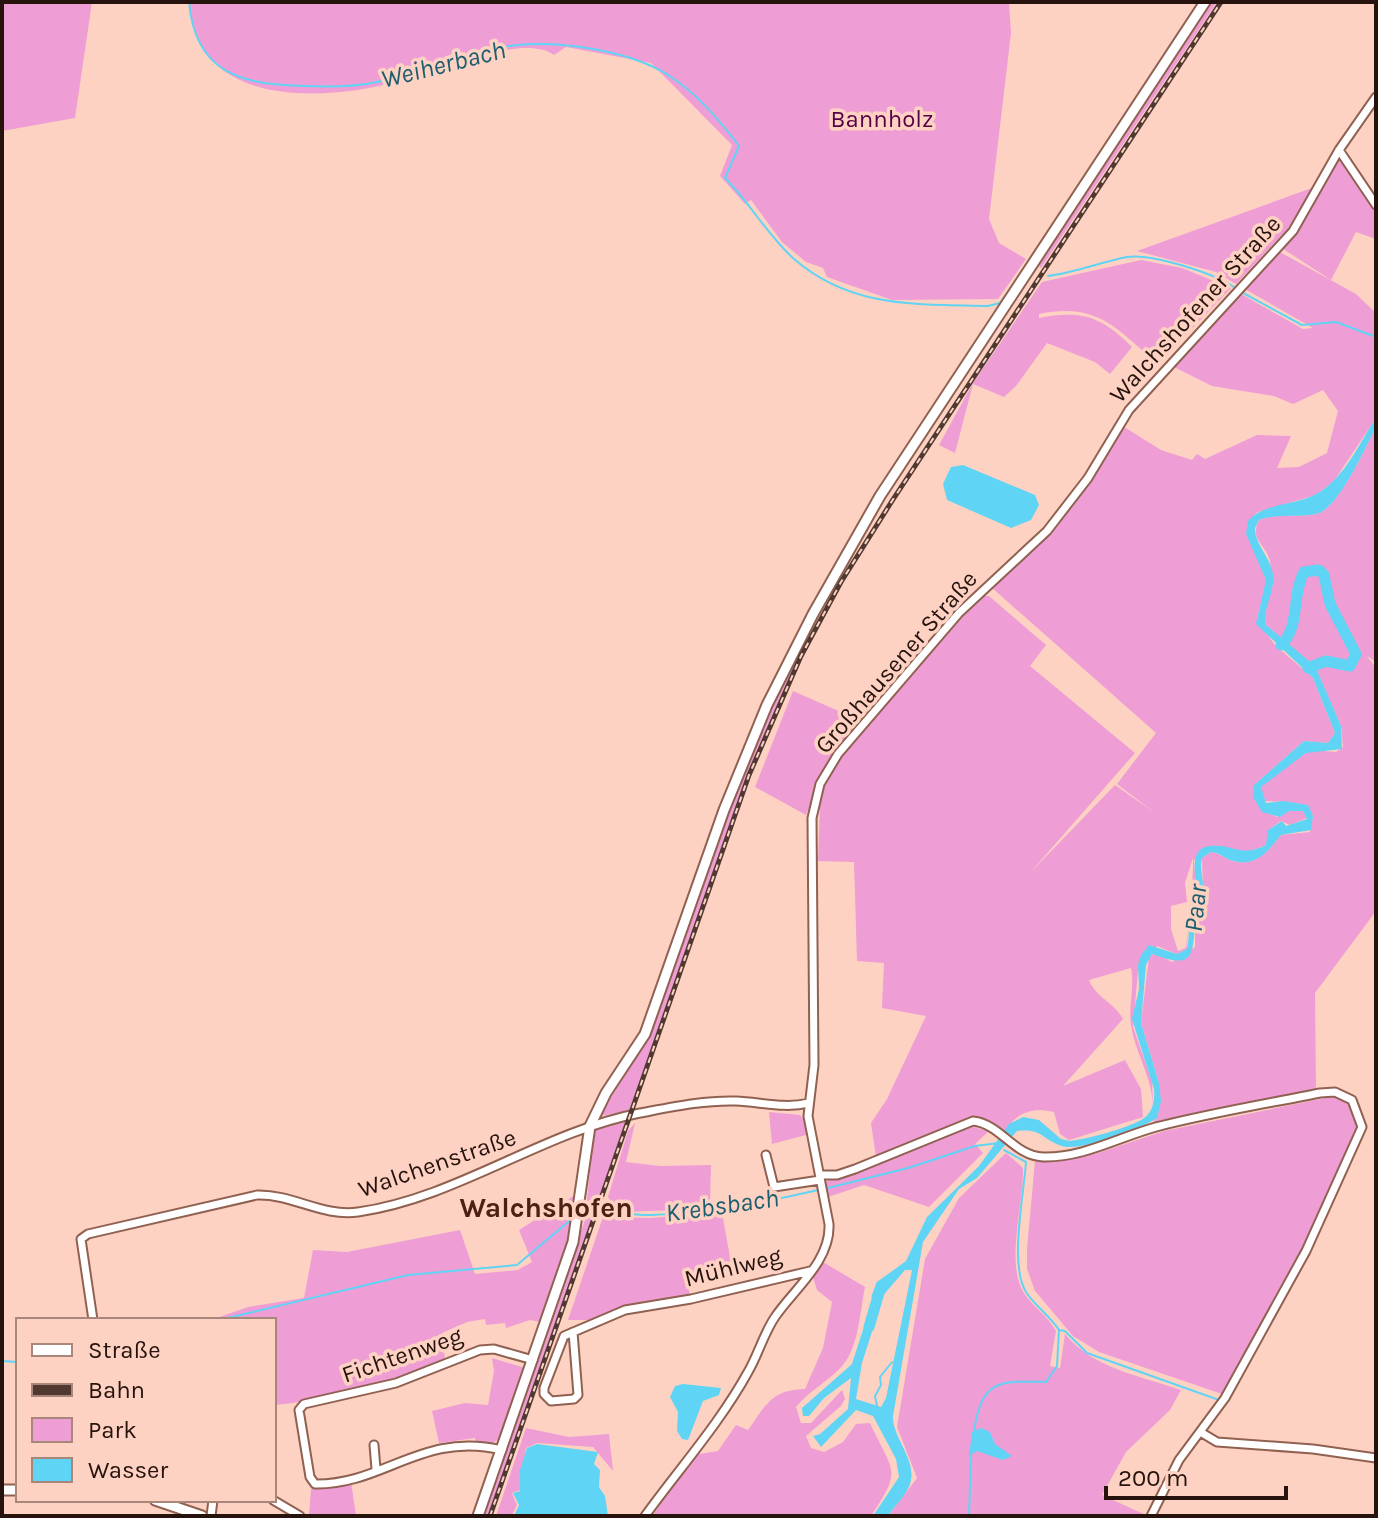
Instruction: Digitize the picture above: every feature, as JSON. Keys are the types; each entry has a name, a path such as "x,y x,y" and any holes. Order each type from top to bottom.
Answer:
{"street":[{"path":"478,1516 533,1360 577,1221 590,1126 606,1093 645,1034 740,769 813,614 880,496 1205,2"},
{"name":"Walchshofener Straße","path":"1119,424 1140,397 1293,231 1339,150 1376,97"},
{"path":"1339,150 1376,205"},
{"name":"Großhausener Straße","path":"809,1108 814,1065 812,818 820,784 856,731 959,613 1047,531 1088,478 1119,424"},
{"path":"766,1155 774,1187 837,1175 966,1123 979,1122 1030,1155 1060,1156 1174,1122 1320,1093 1335,1092 1352,1100 1362,1127 1334,1196 1225,1398 1179,1460 1151,1516"},
{"name":"Walchenstraße","path":"93,1318 81,1239 88,1234 257,1195 276,1196 328,1212 372,1210 489,1169 590,1126 706,1102 735,1101 809,1108"},
{"name":"Mühlweg","path":"573,1332 625,1310 691,1299 810,1271 828,1242 829,1224 812,1145 809,1108"},
{"path":"645,1516 729,1402 775,1317 810,1271"},
{"path":"573,1332 578,1395 574,1399 551,1401 544,1394 544,1388 561,1341 573,1332"},
{"name":"Fichtenweg","path":"376,1469 365,1475 320,1484 312,1482 299,1410 304,1404 396,1383 480,1350 494,1349 533,1360"},
{"path":"1202,1433 1217,1442 1313,1449 1376,1458"},
{"path":"374,1445 376,1469 419,1453 457,1444 502,1450"},
{"path":"161,1502 202,1516"},
{"path":"276,1502 300,1516"}],"green space":[{"path":"2,2 92,2 75,118 2,131"},
{"name":"Bannholz","path":"190,2 1009,2 1011,33 989,219 999,243 1026,259 998,299 892,300 827,277 823,268 806,262 782,242 751,200 745,204 720,176 732,145 651,63 566,47 554,55 540,49 521,48 477,56 366,89 299,93 266,89 237,79 213,62 197,36"},
{"path":"1208,2 1217,2 1041,268 1039,266"},
{"path":"1338,156 1345,158 1376,206 1376,239 1356,232 1331,280 1280,247"},
{"path":"1312,188 1292,224 1236,284 1216,272 1137,251"},
{"path":"1278,251 1356,294 1376,313 1376,418 1334,481 1316,495 1258,512 1250,520 1248,528 1248,537 1265,573 1266,582 1257,620 1275,645 1313,678 1335,733 1328,743 1304,741 1254,785 1254,797 1268,813 1277,817 1289,811 1303,811 1307,818 1290,825 1281,821 1271,828 1266,845 1260,848 1243,851 1220,847 1194,860 1196,891 1191,903 1193,858 1185,883 1187,902 1171,906 1171,929 1178,951 1186,948 1188,929 1187,949 1177,954 1157,946 1138,971 1133,1027 1152,1081 1153,1104 1131,1025 1131,968 1089,980 1123,1019 1063,1086 1125,1060 1141,1089 1143,1117 1069,1140 1060,1134 1054,1112 1039,1110 1025,1113 1014,1120 1004,1133 989,1120 969,1117 876,1157 871,1123 887,1099 926,1016 882,1008 884,963 857,961 854,862 818,861 820,804 824,788 841,757 981,596 989,596 1046,645 1030,666 1135,753 1029,874 1115,785 1155,813 1117,784 1156,733 991,587 1048,533 1094,470 1121,425 1161,450 1192,460 1197,454 1205,459 1257,435 1291,436 1277,468 1299,467 1327,453 1338,411 1323,390 1293,404 1274,396 1212,386 1172,366 1239,293 1303,329 1313,328 1243,288"},
{"path":"1141,260 1182,268 1231,288 1158,364 1118,330 1092,315 1060,311 1039,314 1039,318 1079,315 1090,318 1110,328 1132,347 1110,374 1095,362 1047,343 1016,386 1004,397 973,384 955,453 939,445 973,383 1042,282"},
{"path":"1376,427 1376,662 1367,656 1376,668 1376,911 1315,993 1316,1092 1150,1126 1157,1117 1159,1083 1141,1023 1149,957 1155,953 1172,962 1195,947 1195,918 1203,890 1202,858 1211,852 1230,860 1247,862 1260,857 1281,835 1310,832 1313,816 1289,802 1264,801 1261,787 1265,782 1306,753 1313,750 1336,752 1343,747 1341,726 1315,667 1266,625 1265,609 1271,569 1268,555 1257,537 1256,527 1259,520 1266,518 1309,515 1324,510 1342,490"},
{"path":"799,656 748,775 629,1111 600,1116 649,1035 744,771 770,708"},
{"path":"793,691 859,720 825,768 806,815 755,787"},
{"path":"1335,1096 1352,1110 1358,1131 1303,1250 1222,1394 1099,1352 1073,1336 1035,1291 1027,1269 1027,1249 1035,1161 1095,1154 1164,1131"},
{"path":"769,1112 800,1115 807,1123 806,1135 772,1144"},
{"path":"626,1120 490,1516 483,1516 585,1220 594,1131"},
{"path":"635,1123 626,1162 660,1166 711,1165 710,1205 682,1210 617,1212 608,1197 628,1131"},
{"path":"969,1126 989,1131 975,1144 983,1153 929,1207 864,1185 828,1197 825,1182 903,1155"},
{"path":"1006,1153 1023,1168 1016,1266 1024,1293 1056,1331 1050,1366 1060,1368 1065,1334 1076,1346 1103,1363 1181,1390 1170,1410 1126,1452 1102,1495 1148,1516 888,1516 917,1478 897,1427 925,1259 959,1198"},
{"path":"575,1195 571,1229 540,1322 530,1320 506,1328 505,1323 486,1325 485,1319 467,1322 442,1333 445,1360 361,1388 276,1405 276,1318 217,1318 248,1307 304,1298 313,1250 347,1252 460,1230 475,1274 518,1270 532,1262 519,1230"},
{"path":"722,1212 732,1269 687,1280 690,1296 624,1306 589,1320 568,1320 603,1217 651,1218"},
{"path":"823,1262 865,1287 858,1328 843,1365 796,1407 801,1423 811,1423 842,1390 845,1399 841,1406 806,1436 811,1448 824,1452 843,1442 856,1424 870,1423 891,1470 888,1488 871,1516 654,1514 693,1455 718,1451 736,1425 748,1430 770,1400 784,1392 805,1389 823,1348 832,1302 817,1290 812,1274"},
{"path":"492,1358 525,1368 500,1438 492,1444 476,1442 475,1438 439,1443 432,1411 465,1403 488,1405 494,1371"},
{"path":"526,1428 569,1437 609,1434 613,1471 593,1447 537,1443 526,1448 520,1490 512,1493 517,1505 512,1515 496,1516"},
{"path":"351,1481 356,1516 309,1516 311,1489"}],"water":[{"path":"1376,418 1376,427 1333,502 1316,514 1259,520 1255,528 1273,575 1266,625 1315,666 1341,726 1342,749 1306,753 1261,787 1266,803 1284,801 1308,805 1313,816 1311,830 1281,835 1260,857 1247,862 1230,860 1211,852 1202,858 1203,894 1191,953 1182,960 1152,954 1146,965 1141,1023 1159,1083 1161,1101 1157,1118 1138,1128 1082,1146 1062,1146 1032,1131 1017,1131 977,1178 959,1189 923,1242 893,1416 912,1475 903,1496 888,1516 873,1516 899,1477 896,1459 873,1416 856,1410 821,1447 813,1436 820,1434 848,1409 851,1378 824,1398 809,1416 803,1416 802,1408 852,1364 868,1314 877,1316 862,1363 856,1399 881,1407 886,1398 912,1270 905,1270 880,1299 871,1297 877,1282 906,1261 927,1217 979,1166 1009,1124 1023,1117 1039,1120 1061,1139 1070,1141 1119,1129 1137,1122 1150,1112 1154,1089 1132,1019 1139,989 1138,965 1141,955 1149,945 1177,954 1187,949 1198,852 1211,846 1243,851 1257,849 1266,845 1268,830 1282,821 1286,826 1307,819 1303,811 1289,811 1280,817 1262,812 1253,797 1254,785 1304,741 1328,743 1335,733 1313,678 1256,624 1266,580 1246,534 1248,521 1263,510 1309,497 1328,486 1344,468"},
{"path":"963,465 1035,495 1039,505 1031,520 1011,528 947,500 943,484 951,467"},
{"path":"675,1386 721,1388 719,1395 703,1401 688,1440 682,1439 677,1431 678,1412 670,1397"},
{"path":"981,1428 990,1432 995,1444 1012,1456 1003,1460 977,1451 969,1456 972,1432"},
{"path":"537,1444 598,1452 594,1464 600,1470 599,1487 605,1496 608,1516 514,1516 519,1505 513,1493 520,1491 520,1470 527,1448"}],"waterway":[{"name":"Weiherbach","path":"189,2 193,26 212,60 226,71 262,83 323,86 369,84 483,51 518,45 556,45 618,54 671,77 699,100 739,146 725,178 794,259 839,287 886,300 988,306 1000,303 1026,266"},
{"name":"Weiherbach","path":"1048,276 1138,257 1182,265 1234,287"},
{"name":"Weiherbach","path":"1243,293 1302,325 1336,322 1376,337"},
{"name":"Paar","path":"1281,645 1294,620 1304,572 1319,570 1324,575 1330,604 1356,654 1350,666 1326,661 1308,668"},
{"name":"Krebsbach","path":"824,1189 908,1168 975,1146 999,1143"},
{"path":"974,1431 982,1401 988,1392 1005,1383 1046,1382 1057,1366 1059,1330 1026,1292 1021,1280 1018,1247 1026,1162 1004,1150"},
{"name":"Krebsbach","path":"583,1212 651,1215 693,1212 818,1190"},
{"name":"Krebsbach","path":"227,1318 408,1275 517,1265 574,1217"},
{"name":"Paar","path":"869,1327 881,1286"},
{"path":"1059,1330 1065,1331 1087,1353 1219,1400"},
{"name":"Krebsbach","path":"2,1361 16,1362"},
{"path":"877,1406 875,1396 881,1385 880,1377 892,1362"},
{"path":"969,1516 971,1453"}],"railway":[{"path":"490,1516 749,775 801,656 841,582 892,501 1221,2"}],"district":[{"name":"Walchshofen","path":"546,1207"}]}
